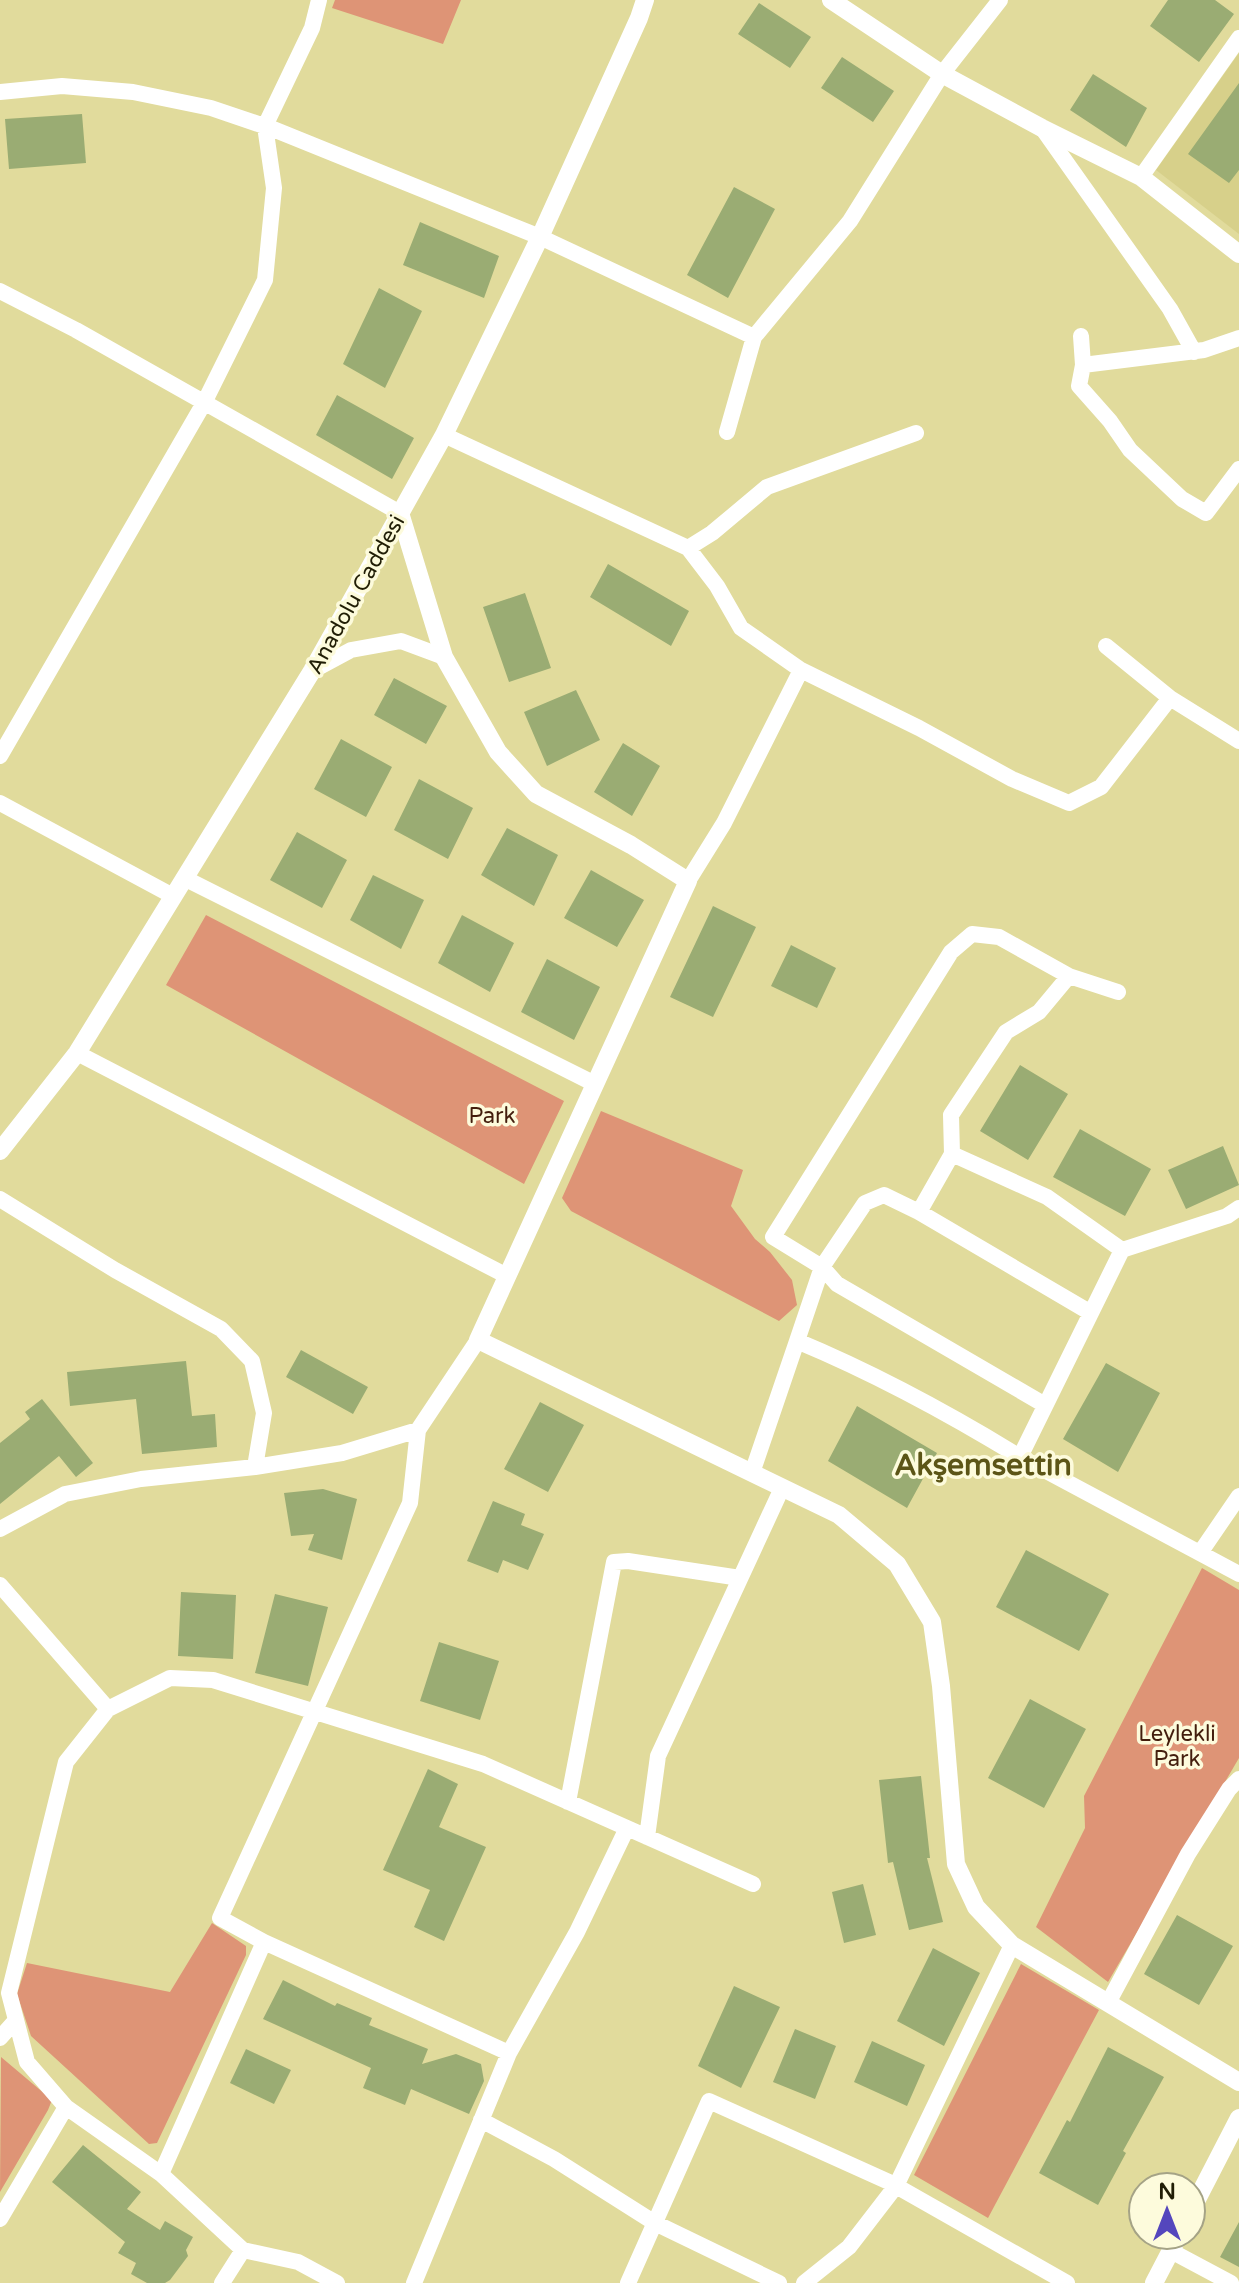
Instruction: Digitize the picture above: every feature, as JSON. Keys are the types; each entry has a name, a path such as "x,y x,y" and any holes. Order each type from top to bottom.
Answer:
{"street":[{"path":"0,756 204,403 265,280 274,188 265,126 312,28 319,0"},
{"name":"Anadolu Caddesi","path":"0,1151 77,1053 312,671 444,435 540,237 645,0"},
{"path":"831,0 942,74 1141,177 1239,254"},
{"path":"727,432 754,337 850,221 942,74 1000,0"},
{"path":"1141,177 1239,38"},
{"path":"0,92 62,86 133,92 211,108 265,126 540,237 754,337"},
{"path":"1042,128 1170,309 1194,352"},
{"path":"0,291 76,330 400,513 444,657 498,752 536,794 631,845 688,881"},
{"path":"1081,336 1083,365 1079,386 1110,421 1130,450 1182,499 1206,513 1239,469"},
{"path":"1083,365 1194,352 1239,338"},
{"path":"688,548 712,533 767,487 916,433"},
{"path":"444,435 688,548 717,586 741,628 801,670 919,728 1012,779 1069,803 1101,787 1170,698"},
{"path":"312,671 351,650 401,641 444,657"},
{"path":"1106,646 1170,698 1239,741"},
{"path":"509,2053 264,1942 220,1918 410,1503 418,1430 478,1340 688,881 724,823 801,670"},
{"path":"0,803 173,896"},
{"path":"184,878 595,1084"},
{"path":"1045,1405 837,1284 822,1267 773,1237 951,952 972,934 999,937 1069,976 1118,992"},
{"path":"919,1212 952,1154 951,1115 1006,1032 1039,1012 1069,976"},
{"path":"77,1053 507,1276"},
{"path":"952,1154 1047,1197 1122,1250"},
{"path":"752,1473 822,1267 865,1203 884,1195 919,1212 1091,1313"},
{"path":"0,1199 115,1270 221,1329 252,1361 264,1413 255,1467"},
{"path":"1020,1457 1122,1250 1227,1216 1239,1208"},
{"path":"478,1340 839,1515 897,1564 932,1622 941,1686 956,1864 976,1907 1012,1945 1239,2082"},
{"path":"797,1341 838,1358 952,1416 1020,1457 1239,1574"},
{"path":"0,1529 65,1494 141,1479 255,1467 342,1453 418,1430"},
{"path":"647,1837 658,1756 782,1488"},
{"path":"1200,1553 1239,1496"},
{"path":"568,1802 614,1562 628,1561 740,1578"},
{"path":"0,1585 108,1709"},
{"path":"337,2283 298,2262 243,2250 161,2174 66,2107 27,2062 16,2020 4,1992 66,1762 108,1709 170,1678 213,1680 483,1764 753,1884"},
{"path":"1108,2003 1188,1854 1238,1781"},
{"path":"414,2283 509,2053 577,1932 627,1828"},
{"path":"161,2174 264,1942"},
{"path":"804,2283 849,2247 896,2186 1012,1945"},
{"path":"0,2038 16,2020"},
{"path":"628,2283 709,2101 896,2186 1067,2283"},
{"path":"0,2219 66,2107"},
{"path":"1207,2180 1239,2118"},
{"path":"481,2120 554,2159 655,2223 779,2283"},
{"path":"222,2283 243,2250"},
{"path":"1154,2283 1171,2251"},
{"path":"1186,2251 1231,2283"}],"shaded area":[{"path":"1239,53 1239,234 1156,170"}],"green space":[{"path":"335,0 461,0 443,44 332,8"},
{"name":"Park","path":"206,915 564,1101 524,1184 166,985"},
{"path":"601,1111 743,1170 731,1206 755,1239 770,1252 792,1280 797,1305 779,1321 571,1211 562,1198"},
{"name":"Leylekli Park","path":"1202,1568 1239,1590 1239,1758 1108,1982 1036,1927 1085,1828 1084,1796"},
{"path":"212,1923 246,1946 246,1955 157,2143 149,2144 31,2036 17,1994 27,1963 170,1992"},
{"path":"1021,1964 1099,2010 988,2218 914,2175"},
{"path":"1,2057 52,2100 0,2192"}],"building":[{"path":"1168,0 1215,0 1234,14 1199,62 1150,26"},
{"path":"759,3 811,37 790,68 738,34"},
{"path":"842,57 894,91 873,122 821,88"},
{"path":"1093,74 1147,108 1126,147 1070,110"},
{"path":"1239,83 1239,170 1229,183 1188,154"},
{"path":"82,114 86,163 9,169 5,119"},
{"path":"734,187 775,209 728,298 687,275"},
{"path":"420,222 499,256 484,298 403,265"},
{"path":"379,288 422,311 385,388 343,364"},
{"path":"337,395 414,438 392,479 316,435"},
{"path":"608,564 689,611 671,646 590,597"},
{"path":"525,593 551,668 509,682 483,607"},
{"path":"394,678 447,706 426,744 374,715"},
{"path":"576,690 600,740 547,766 524,712"},
{"path":"341,739 392,767 366,817 314,789"},
{"path":"623,743 660,766 632,816 594,792"},
{"path":"419,779 473,808 448,859 394,830"},
{"path":"507,828 558,855 534,906 481,875"},
{"path":"297,832 347,860 322,908 270,880"},
{"path":"591,870 644,900 617,947 564,918"},
{"path":"373,875 424,900 401,949 350,920"},
{"path":"713,906 756,927 713,1017 670,997"},
{"path":"462,915 514,943 490,992 438,963"},
{"path":"791,945 836,968 817,1008 771,986"},
{"path":"547,959 600,987 574,1040 521,1012"},
{"path":"1020,1065 1068,1094 1028,1160 980,1131"},
{"path":"1080,1129 1151,1169 1125,1216 1053,1177"},
{"path":"1223,1146 1239,1185 1186,1209 1168,1170"},
{"path":"301,1350 368,1387 353,1414 286,1377"},
{"path":"186,1361 192,1416 215,1414 217,1447 142,1454 136,1399 70,1406 67,1372"},
{"path":"1106,1363 1160,1393 1118,1472 1063,1439"},
{"path":"42,1399 93,1463 76,1477 59,1456 0,1504 0,1443 30,1419 25,1412"},
{"path":"540,1402 584,1425 548,1492 504,1469"},
{"path":"857,1406 937,1453 907,1508 828,1461"},
{"path":"323,1489 357,1499 342,1560 308,1550 314,1534 291,1536 284,1493"},
{"path":"493,1501 525,1514 521,1525 544,1534 528,1570 503,1560 498,1573 467,1561"},
{"path":"1026,1550 1109,1594 1079,1651 996,1607"},
{"path":"181,1592 236,1595 233,1659 178,1656"},
{"path":"275,1594 328,1607 308,1686 255,1673"},
{"path":"439,1642 499,1661 480,1720 420,1701"},
{"path":"1030,1699 1086,1729 1044,1808 988,1778"},
{"path":"428,1769 458,1784 439,1827 486,1847 444,1941 414,1927 430,1890 383,1870"},
{"path":"921,1776 930,1858 927,1858 943,1922 909,1930 893,1862 888,1863 879,1780"},
{"path":"863,1884 876,1935 844,1943 832,1892"},
{"path":"1177,1915 1233,1946 1199,2005 1144,1974"},
{"path":"933,1948 980,1973 944,2046 897,2021"},
{"path":"283,1980 335,2006 337,2003 372,2018 369,2025 428,2049 422,2064 456,2054 481,2064 484,2081 469,2114 411,2089 405,2105 363,2088 371,2068 263,2019"},
{"path":"734,1986 780,2007 741,2088 698,2066"},
{"path":"795,2029 836,2046 815,2099 773,2082"},
{"path":"872,2041 925,2065 907,2106 854,2082"},
{"path":"1108,2047 1164,2077 1123,2151 1126,2153 1098,2205 1039,2173 1067,2120 1070,2122"},
{"path":"246,2049 291,2070 274,2104 230,2083"},
{"path":"83,2145 141,2192 127,2209 160,2230 165,2221 193,2237 186,2250 188,2256 170,2280 147,2283 131,2274 136,2263 118,2253 125,2242 52,2182"},
{"path":"1239,2222 1239,2267 1220,2257"}],"district":[{"name":"Akşemsettin","path":"983,1465"}]}
